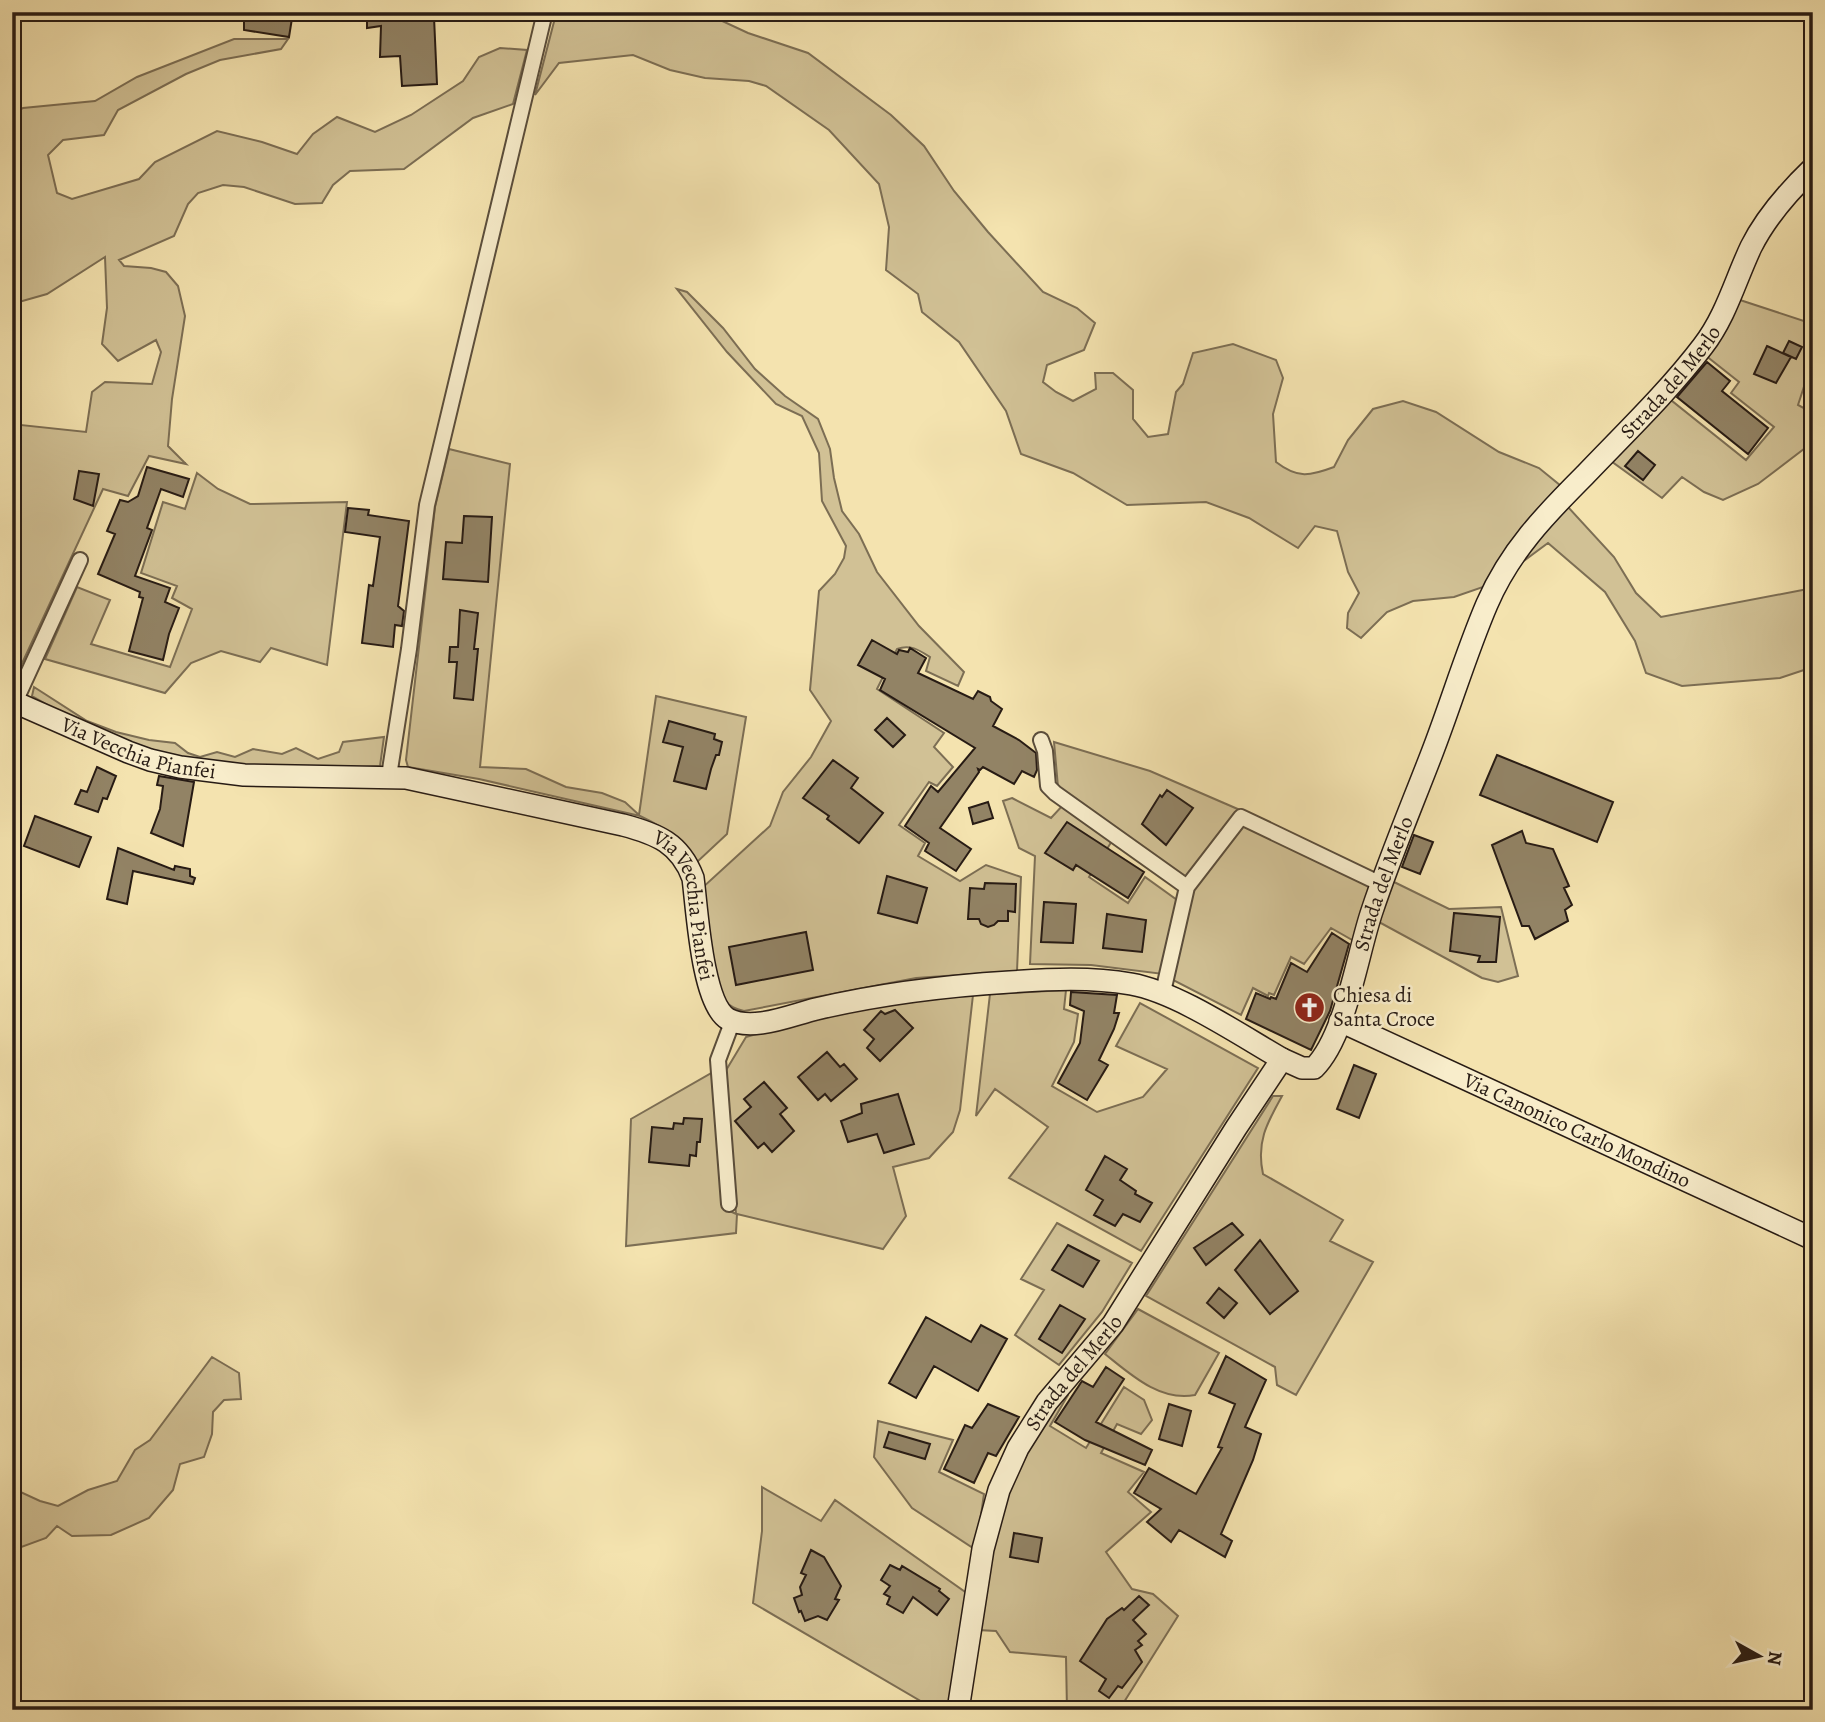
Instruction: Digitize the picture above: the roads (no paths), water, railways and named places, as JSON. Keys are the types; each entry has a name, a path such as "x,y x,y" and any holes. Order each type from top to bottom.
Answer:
{"street":[{"path":"389,776 409,649 427,505 545,12"},
{"name":"Strada del Merlo","path":"958,1710 986,1536 999,1490 1018,1448 1048,1402 1113,1324 1282,1059 1302,1068 1314,1068 1325,1053 1340,1021 1381,884 1474,637 1508,561 1552,507 1666,388 1702,346 1728,305 1751,248 1765,224 1780,203 1813,168"},
{"path":"14,701 80,560"},
{"name":"Via Vecchia Pianfei","path":"14,701 128,752 180,767 215,773 275,777 389,776 425,781 645,831 668,843 684,858 693,878 709,991 718,1009 726,1018 733,1020"},
{"path":"1041,740 1045,751 1048,786 1187,887"},
{"path":"1163,992 1187,887 1241,817 1381,884"},
{"path":"729,1204 718,1060 733,1020 759,1023 902,992 1022,981 1091,979 1132,984 1163,992 1282,1059"},
{"name":"Via Canonico Carlo Mondino","path":"1340,1021 1813,1239"}],"place":[{"name":"Chiesa di Santa Croce","path":"1310,1007"}]}
